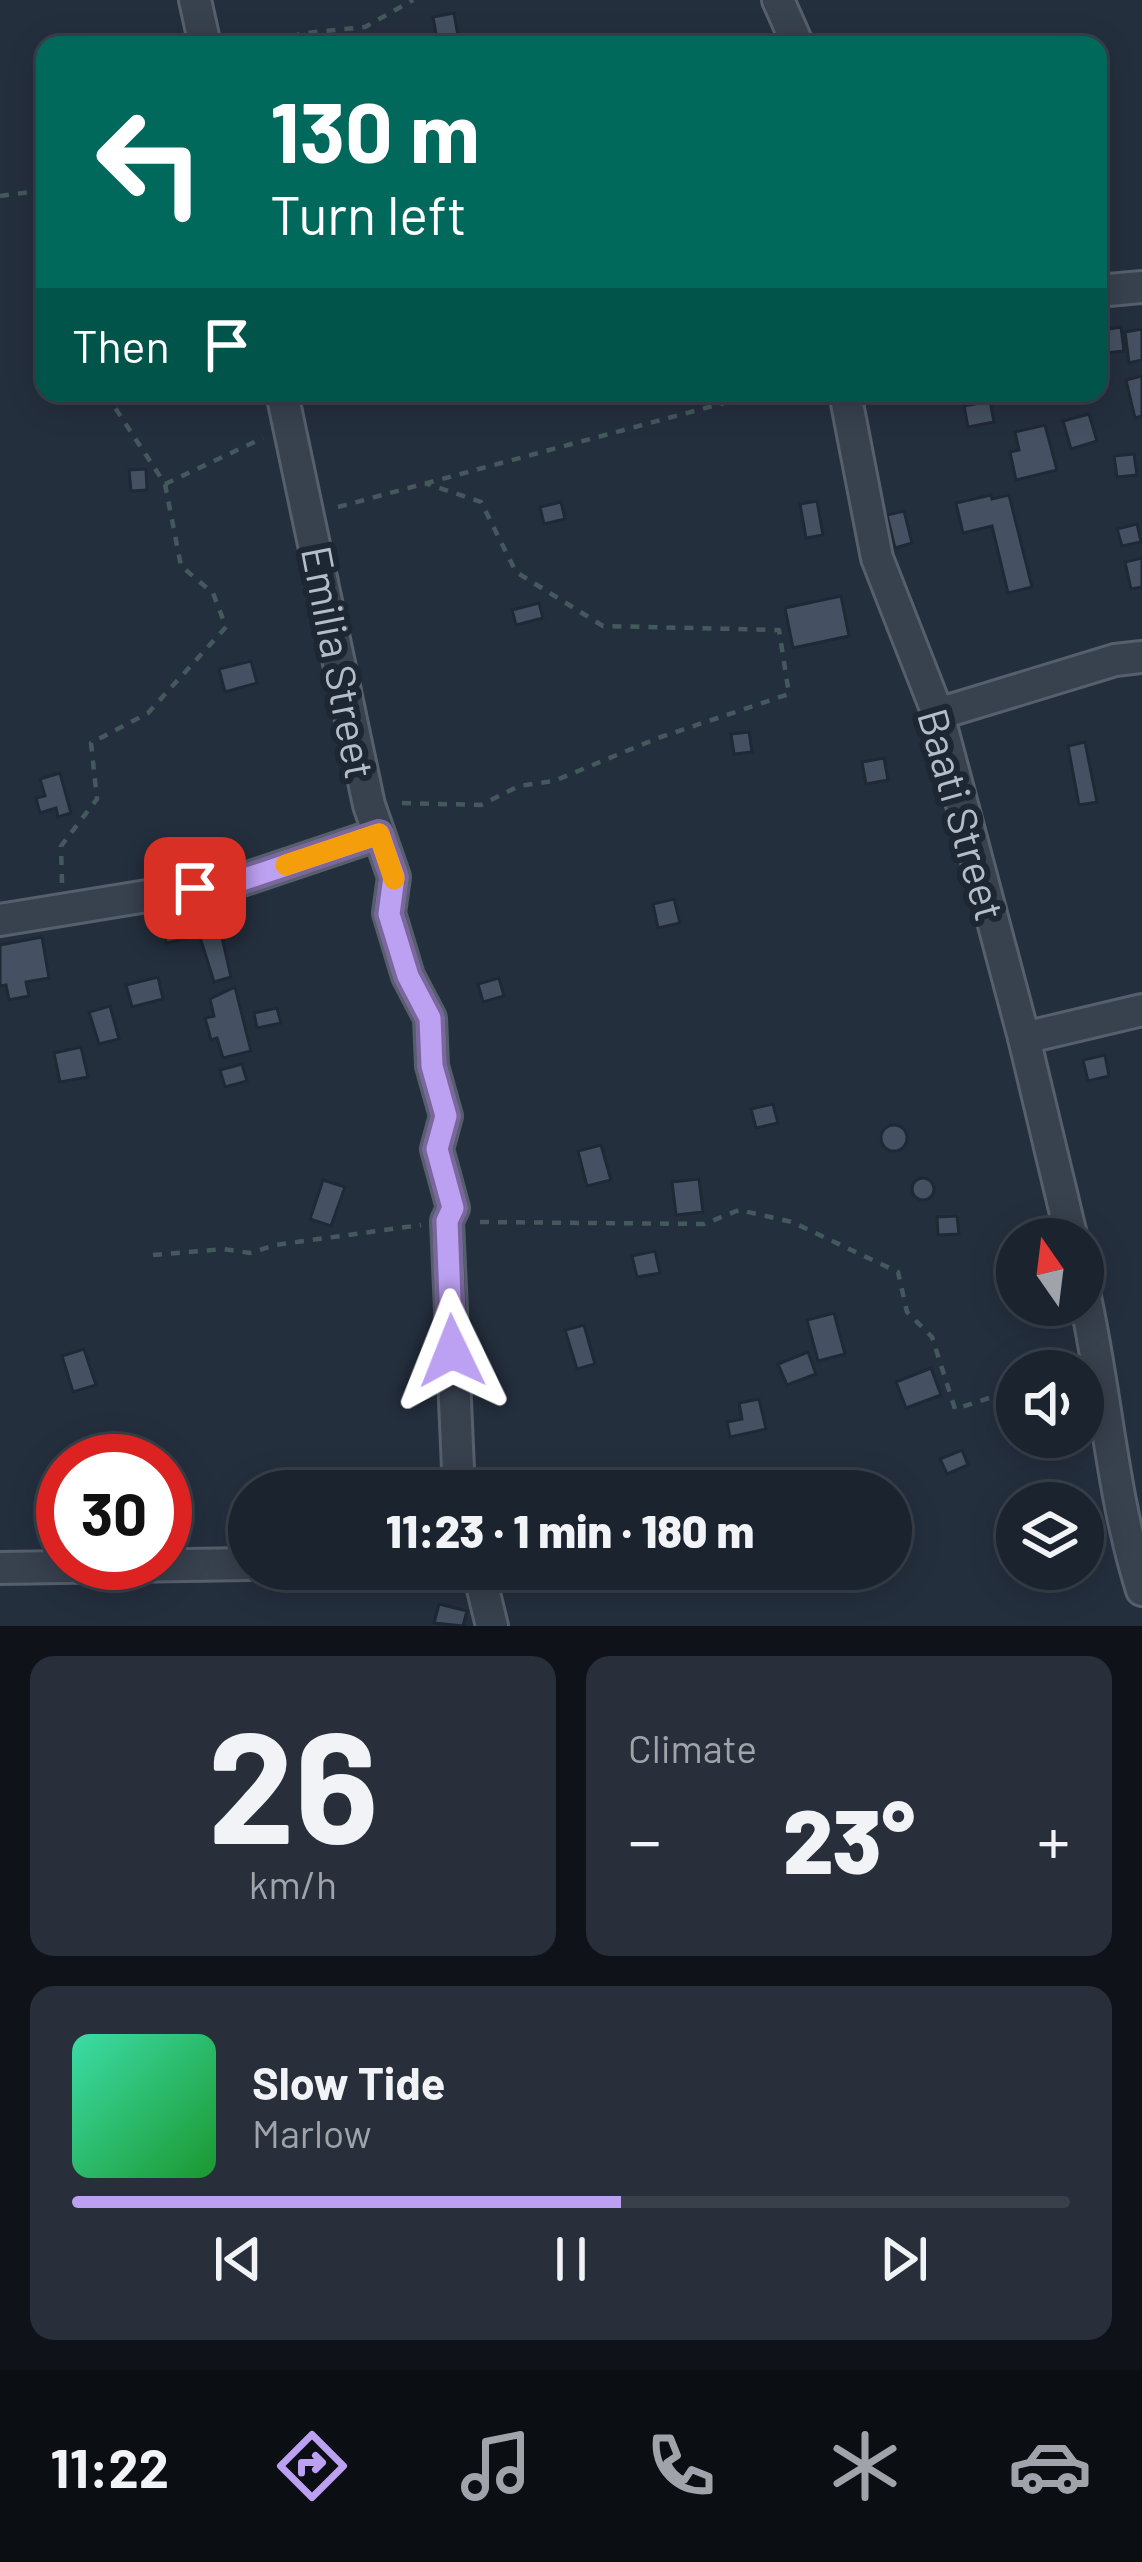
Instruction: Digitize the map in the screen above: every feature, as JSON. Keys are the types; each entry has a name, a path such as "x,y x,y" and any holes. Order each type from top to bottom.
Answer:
{"street":[{"path":"195,0 203,36"},
{"path":"778,0 794,36"},
{"path":"1107,290 1142,287"},
{"name":"Baati Street","path":"847,402 877,558 938,714 1067,1218"},
{"name":"Emilia Street","path":"285,407 374,819 394,877 389,914 408,976 430,1018 432,1066 446,1116 437,1149 453,1208 447,1221 458,1470"},
{"path":"938,714 1115,660 1142,657"},
{"path":"0,920 239,881 374,819"},
{"path":"1024,1038 1142,1010"},
{"path":"1092,1326 1121,1514 1142,1590"},
{"path":"0,1568 228,1564"},
{"path":"483,1590 492,1626"}],"path":[{"path":"293,36 364,27 413,0"},
{"path":"0,196 36,191"},
{"path":"310,514 727,402"},
{"path":"63,907 61,846 97,800 91,743 148,712 226,627 213,593 181,566 165,484 112,404"},
{"path":"165,484 256,443 285,407"},
{"path":"374,819 481,806 519,786 554,781 658,738 789,694 779,630 603,626 516,572 481,502 425,483"},
{"path":"153,1255 223,1249 250,1252 447,1221 704,1224 740,1210 792,1222 898,1272 907,1312 932,1337 955,1408 996,1396"}],"building":[{"path":"454,13 458,36 436,36 433,17"},
{"path":"1121,327 1124,351 1107,353 1107,329"},
{"path":"1142,329 1142,360 1129,363 1125,332"},
{"path":"1142,376 1142,416 1135,418 1126,380"},
{"path":"990,402 994,422 968,427 964,406"},
{"path":"1089,414 1097,441 1071,449 1063,421"},
{"path":"1045,425 1057,470 1016,480 1010,452 1019,450 1015,432"},
{"path":"1134,454 1137,475 1117,477 1114,456"},
{"path":"146,469 147,490 131,491 129,470"},
{"path":"991,495 992,499 1009,495 1032,587 1008,593 992,526 963,533 956,503"},
{"path":"817,501 823,535 806,538 800,504"},
{"path":"561,502 565,519 544,524 540,507"},
{"path":"904,511 912,543 895,548 887,515"},
{"path":"1137,524 1141,542 1122,546 1117,529"},
{"path":"1142,558 1142,587 1131,589 1125,562"},
{"path":"841,596 849,636 793,648 785,608"},
{"path":"539,603 543,618 516,625 512,610"},
{"path":"251,661 257,683 225,692 219,669"},
{"path":"749,732 752,752 734,754 731,734"},
{"path":"1085,742 1097,802 1079,805 1068,746"},
{"path":"884,758 888,780 866,784 862,762"},
{"path":"60,773 71,813 58,817 56,808 40,813 36,798 45,796 40,779"},
{"path":"674,899 680,923 658,928 653,904"},
{"path":"223,908 229,931 221,933 231,977 214,982 193,915"},
{"path":"190,920 194,937 166,943 163,925"},
{"path":"42,937 49,978 26,982 29,996 9,1000 6,985 0,986 0,945"},
{"path":"158,977 163,999 132,1007 126,985"},
{"path":"499,978 504,996 483,1002 478,984"},
{"path":"235,987 251,1051 223,1058 205,1018 214,1016 210,999"},
{"path":"110,1006 119,1039 99,1044 89,1012"},
{"path":"277,1008 281,1023 257,1028 254,1013"},
{"path":"81,1047 88,1077 60,1082 54,1053"},
{"path":"1105,1055 1109,1076 1088,1081 1083,1060"},
{"path":"242,1064 247,1081 225,1087 220,1070"},
{"path":"773,1104 778,1123 756,1128 751,1109"},
{"path":"894,1125 907,1138 894,1151 881,1138"},
{"path":"601,1145 611,1180 587,1186 578,1151"},
{"path":"923,1178 934,1189 923,1200 912,1189"},
{"path":"699,1179 703,1212 676,1215 672,1182"},
{"path":"323,1180 345,1187 331,1226 310,1219"},
{"path":"957,1216 959,1234 938,1235 937,1217"},
{"path":"655,1251 660,1273 637,1277 632,1256"},
{"path":"834,1313 845,1354 818,1361 807,1320"},
{"path":"584,1325 595,1364 577,1369 565,1330"},
{"path":"84,1349 96,1385 73,1392 62,1356"},
{"path":"808,1352 816,1374 787,1385 778,1364"},
{"path":"931,1368 941,1395 906,1408 896,1382"},
{"path":"759,1399 766,1429 730,1437 727,1422 742,1419 739,1403"},
{"path":"962,1450 968,1465 947,1474 940,1459"},
{"path":"439,1604 467,1611 463,1626 434,1623"}],"slow traffic":[{"path":"286,865 379,834 394,879"}],"route":[{"path":"195,888 239,881 379,834 394,877 389,914 408,976 430,1018 432,1066 446,1116 437,1149 453,1208 447,1221 452,1351"}]}
